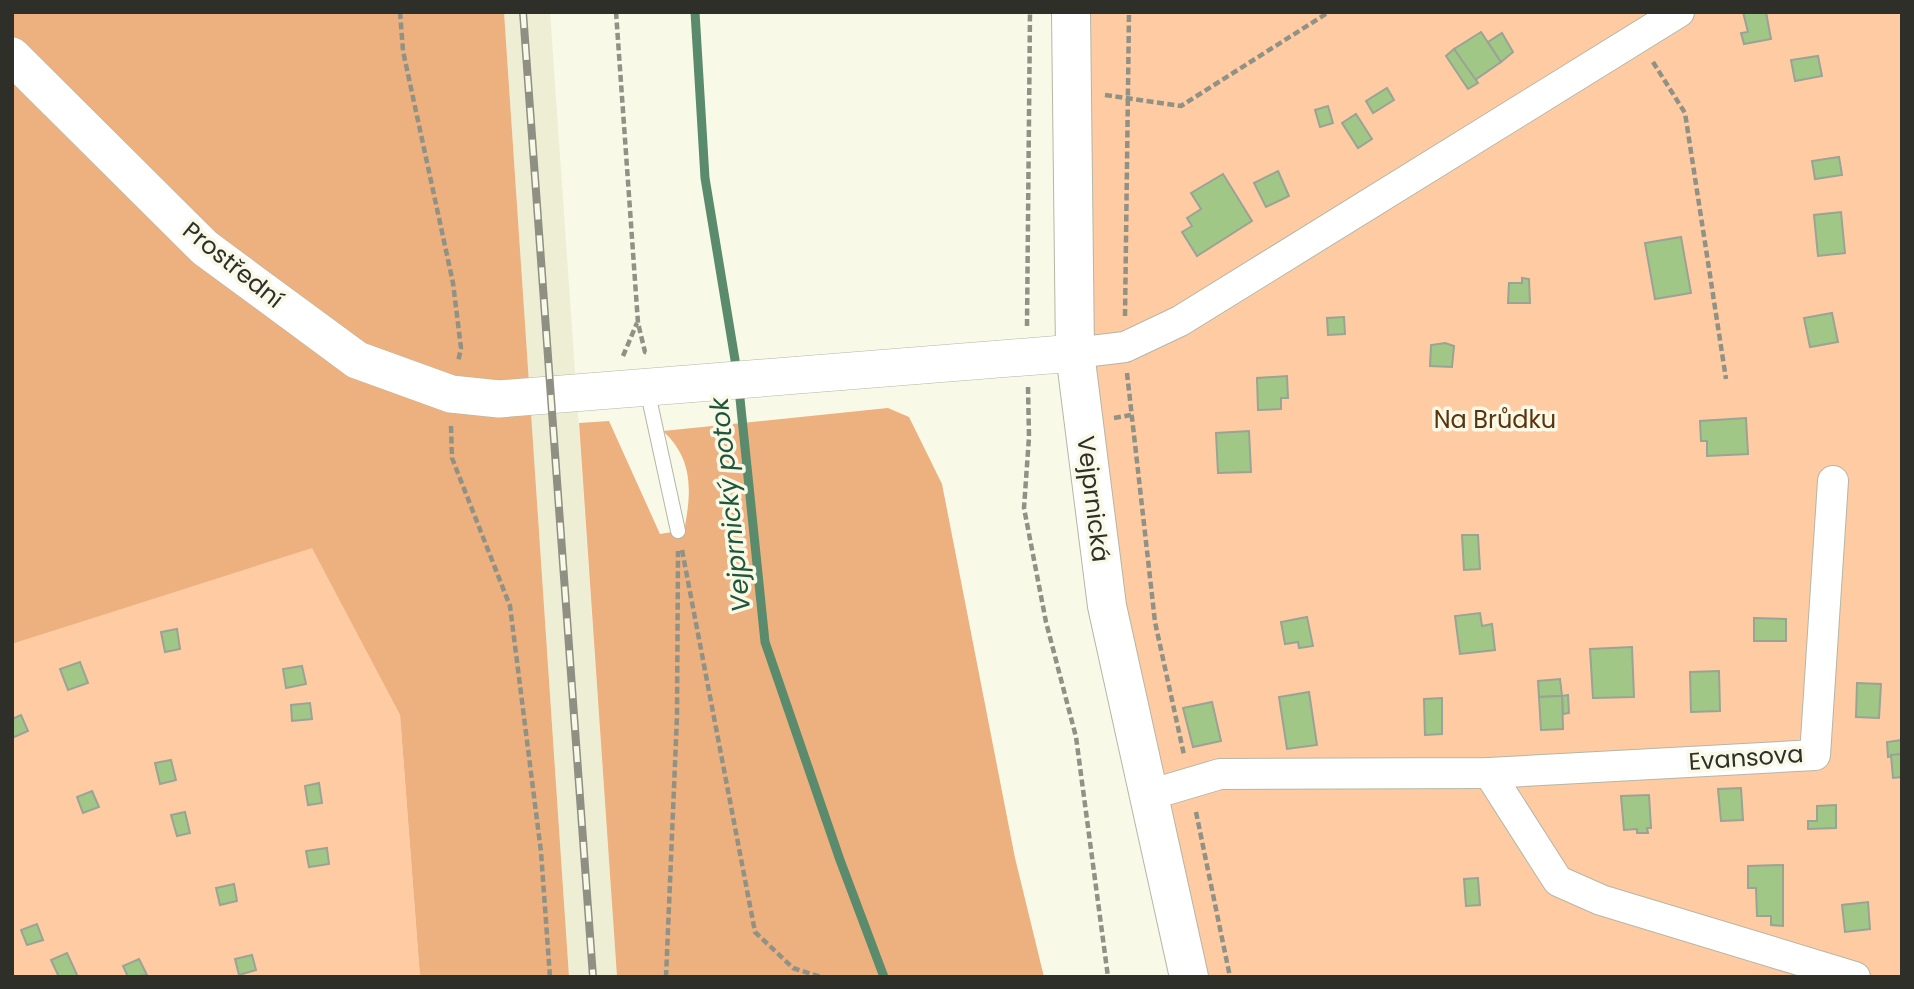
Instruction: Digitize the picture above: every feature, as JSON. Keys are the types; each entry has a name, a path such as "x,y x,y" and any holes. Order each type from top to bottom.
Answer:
{"main road":[{"name":"Vejprnická","path":"1070,12 1075,353 1107,606 1189,977"}],"street":[{"path":"1075,353 1125,347 1180,321 1679,12"},
{"name":"Prostřední","path":"12,56 205,248 357,360 451,394 499,399 669,383 1075,353"},
{"name":"Evansova","path":"1149,795 1220,774 1489,773 1815,755 1833,481"},
{"path":"1489,773 1558,881 1601,900 1855,977"}],"lane":[{"path":"669,383 678,531"}],"path":[{"path":"400,12 404,51 455,296 461,348 451,394 452,458 510,606 541,852 550,977"},
{"path":"616,12 638,323 645,352 672,358 669,383"},
{"path":"1030,12 1027,356 1029,437 1024,508 1045,622 1076,737 1108,977"},
{"path":"1129,12 1125,347 1155,622 1230,977"},
{"path":"1073,89 1128,100 1181,106 1329,12"},
{"path":"1638,37 1685,113 1726,379"},
{"path":"666,977 677,716 678,531"},
{"path":"678,531 755,932 793,968 821,977"}],"shaded area":[{"path":"12,12 504,12 569,977 420,977 400,715 312,548 12,644"},
{"path":"504,12 550,12 617,977 569,977"},
{"path":"888,408 909,417 942,484 1015,858 1044,977 617,977 579,423 609,421 660,534 678,531 685,526 689,499 685,463 673,441 663,431"}],"green space":[{"name":"Na Brůdku","path":"1071,12 1902,12 1902,977 1189,977 1107,606"},
{"path":"312,547 400,715 420,977 12,977 12,644"}],"building":[{"path":"1743,12 1766,12 1771,39 1744,44 1741,33 1748,32"},
{"path":"1481,32 1501,62 1475,80 1454,49"},
{"path":"1502,33 1513,52 1501,62 1488,42"},
{"path":"1454,49 1478,83 1468,89 1446,56"},
{"path":"1818,56 1822,76 1795,81 1791,60"},
{"path":"1387,88 1394,100 1373,113 1366,101"},
{"path":"1328,106 1333,123 1320,127 1315,110"},
{"path":"1356,114 1372,139 1358,148 1342,123"},
{"path":"1839,157 1842,175 1815,179 1812,161"},
{"path":"1278,171 1289,196 1266,207 1254,183"},
{"path":"1223,174 1252,221 1197,256 1182,232 1192,226 1187,218 1201,209 1191,193"},
{"path":"1841,212 1845,253 1818,256 1814,215"},
{"path":"1681,237 1691,293 1655,299 1645,243"},
{"path":"1522,278 1529,279 1530,303 1508,303 1509,283 1522,283"},
{"path":"1832,313 1838,342 1810,347 1804,318"},
{"path":"1344,317 1345,334 1328,335 1327,318"},
{"path":"1445,343 1454,346 1452,367 1430,366 1431,345"},
{"path":"1287,376 1288,398 1281,398 1281,409 1258,410 1257,378"},
{"path":"1746,418 1748,454 1707,456 1707,441 1701,441 1700,421"},
{"path":"1249,431 1251,472 1218,473 1216,433"},
{"path":"1462,535 1478,535 1480,569 1464,570"},
{"path":"1480,613 1482,626 1492,624 1495,650 1460,654 1455,616"},
{"path":"1307,617 1313,646 1299,648 1298,642 1285,644 1281,622"},
{"path":"1754,618 1786,619 1786,641 1754,641"},
{"path":"177,629 180,649 165,652 161,632"},
{"path":"1632,647 1634,697 1593,698 1590,649"},
{"path":"80,662 88,683 68,690 60,669"},
{"path":"302,666 306,684 286,688 283,669"},
{"path":"1719,671 1720,711 1691,712 1690,672"},
{"path":"1560,679 1562,696 1539,697 1538,681"},
{"path":"1857,683 1881,684 1879,718 1856,717"},
{"path":"1309,692 1317,745 1287,749 1279,697"},
{"path":"1568,695 1569,713 1563,714 1562,696"},
{"path":"1562,696 1563,729 1541,730 1539,697"},
{"path":"1442,698 1442,734 1425,735 1424,699"},
{"path":"1212,702 1221,741 1193,747 1183,708"},
{"path":"310,703 312,719 292,721 291,705"},
{"path":"21,715 28,731 12,738 12,719"},
{"path":"1902,740 1902,754 1888,757 1887,742"},
{"path":"1902,754 1902,777 1893,778 1891,755"},
{"path":"171,760 176,780 160,784 155,763"},
{"path":"319,783 322,803 308,805 305,786"},
{"path":"1741,788 1743,820 1721,821 1718,789"},
{"path":"92,791 99,807 83,813 77,797"},
{"path":"1649,795 1651,828 1647,828 1648,833 1637,833 1637,829 1624,830 1621,796"},
{"path":"1836,805 1836,828 1808,829 1808,821 1817,821 1817,806"},
{"path":"185,812 190,833 177,836 171,815"},
{"path":"327,848 329,864 309,867 306,851"},
{"path":"1783,865 1783,926 1771,925 1771,916 1757,916 1756,888 1748,888 1748,866"},
{"path":"1478,878 1480,905 1466,906 1464,879"},
{"path":"234,884 237,901 220,905 216,888"},
{"path":"1868,902 1870,929 1845,932 1842,905"},
{"path":"37,924 43,940 27,945 21,930"},
{"path":"67,953 78,977 59,977 51,960"},
{"path":"252,955 256,970 239,975 235,959"},
{"path":"139,959 147,975 128,977 123,966"}],"waterway":[{"name":"Vejprnický potok","path":"695,12 705,178 737,372"},
{"name":"Vejprnický potok","path":"739,389 765,642 840,860 884,977"}],"railway":[{"path":"523,12 593,977"}]}
